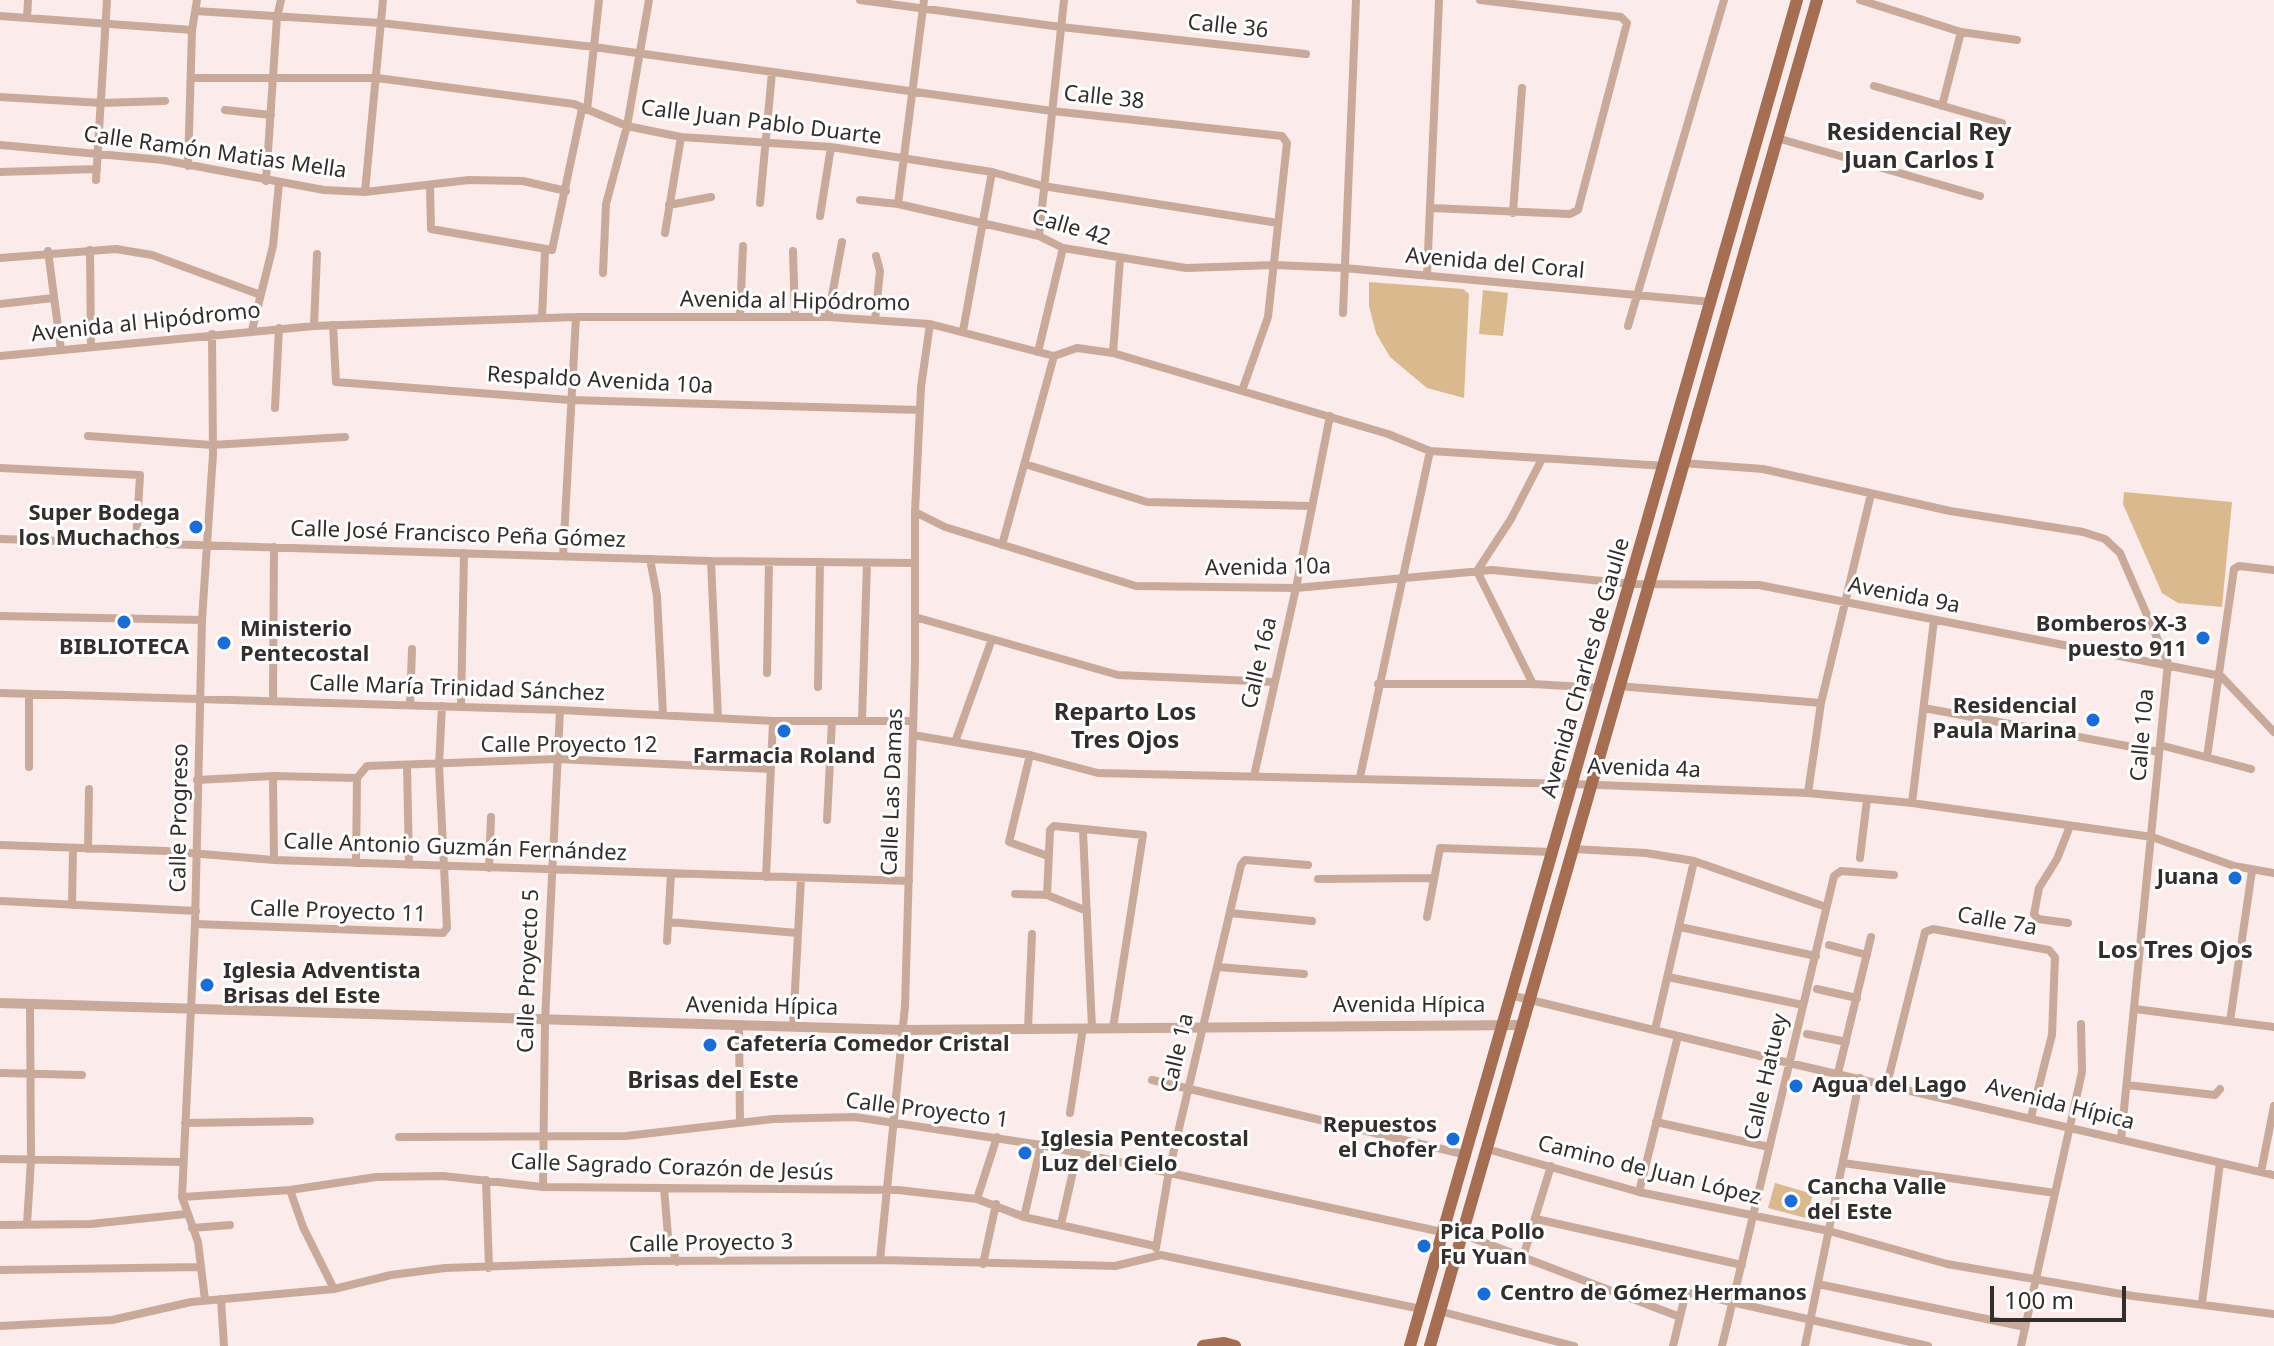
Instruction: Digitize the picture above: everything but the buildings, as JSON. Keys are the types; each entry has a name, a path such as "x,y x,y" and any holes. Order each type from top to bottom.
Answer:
{"main road":[{"name":"Avenida Charles de Gaulle","path":"1410,1346 1632,584 1797,0"},
{"name":"Avenida Charles de Gaulle","path":"1431,1346 1647,584 1817,0"},
{"path":"1203,1346 1224,1343 1235,1346"}],"street":[{"path":"27,18 28,0"},
{"path":"96,180 107,0"},
{"path":"188,166 192,30 197,0"},
{"path":"266,181 277,17 281,0"},
{"path":"365,192 383,0"},
{"path":"542,318 549,251 585,109 599,0"},
{"path":"603,273 606,204 642,55 649,0"},
{"name":"Calle 36","path":"860,0 924,4 1061,27 1306,54"},
{"path":"1039,236 1064,0"},
{"path":"1343,313 1356,0"},
{"path":"1427,276 1439,0"},
{"path":"1431,208 1570,214 1578,210 1627,23 1621,17 1480,0"},
{"path":"1628,326 1724,0"},
{"path":"1860,0 1961,32 2017,40"},
{"path":"898,204 924,4"},
{"name":"Calle 38","path":"196,11 381,23 594,47 1052,111 1282,136 1287,143 1278,223"},
{"path":"0,16 192,30"},
{"path":"1942,106 1961,32"},
{"path":"760,203 772,72"},
{"name":"Calle Juan Pablo Duarte","path":"192,78 377,78 574,104 627,126 681,137 831,147 992,172 1043,186 1278,223"},
{"path":"1874,86 2002,123"},
{"path":"1513,213 1522,88"},
{"path":"0,97 102,103 165,101"},
{"path":"225,110 271,115"},
{"path":"665,233 681,137"},
{"path":"1777,138 1980,196"},
{"name":"Calle Ramón Matias Mella","path":"0,145 99,153 279,183 365,192 469,180 523,181 566,191"},
{"path":"820,216 831,147"},
{"path":"0,172 97,169"},
{"path":"963,331 992,172"},
{"path":"252,330 258,294 273,246 279,183"},
{"path":"430,185 431,229 549,251"},
{"path":"669,205 711,197"},
{"name":"Calle 42","path":"860,200 898,204 1039,236 1063,248 1120,259 1186,268 1275,265"},
{"path":"1242,391 1268,317 1278,223"},
{"path":"828,317 842,242"},
{"path":"740,317 743,246"},
{"path":"1038,352 1063,248"},
{"path":"0,258 48,251 116,249 152,255 258,294"},
{"path":"90,250 91,346"},
{"path":"48,251 61,350"},
{"path":"793,251 795,317"},
{"path":"314,326 317,254"},
{"path":"875,320 880,271 876,256"},
{"path":"1113,353 1120,259"},
{"name":"Avenida del Coral","path":"1275,265 1344,268 1712,302"},
{"path":"0,304 53,298"},
{"path":"563,556 576,317"},
{"name":"Avenida al Hipódromo","path":"0,356 252,330 333,325 576,317 828,317 875,320 930,324 1054,356 1066,349 1077,348 1113,353 1330,416 1430,451 1665,466"},
{"name":"Calle Las Damas","path":"880,1260 902,1030 913,735 915,512 920,410 930,324"},
{"name":"Respaldo Avenida 10a","path":"333,325 336,382 570,400 920,410"},
{"path":"275,408 279,328"},
{"name":"Calle Progreso","path":"205,1300 198,1242 182,1197 182,1162 196,911 202,620 212,445 212,334"},
{"path":"1002,545 1054,356"},
{"name":"Calle 16a","path":"1254,776 1330,416"},
{"path":"88,436 212,445 345,437"},
{"path":"1360,777 1430,451"},
{"path":"1533,684 1477,571 1511,519 1542,459"},
{"name":"Calle 10a","path":"1682,463 1763,469 1871,494 2083,532 2105,539 2125,562 2168,663 2121,1140"},
{"path":"1025,464 1147,502 1311,506"},
{"path":"0,468 140,475 136,543"},
{"path":"1808,793 1821,703 1871,494"},
{"name":"Avenida 10a","path":"915,512 945,527 1136,586 1296,588 1477,571 1632,584"},
{"name":"Calle José Francisco Peña Gómez","path":"0,539 711,561 915,563"},
{"path":"273,700 274,547"},
{"path":"461,707 464,553"},
{"path":"650,559 657,596 663,714"},
{"path":"711,561 718,718"},
{"path":"767,673 769,562"},
{"path":"818,687 820,562"},
{"path":"862,720 867,563"},
{"path":"2207,757 2234,569 2239,566 2274,570"},
{"name":"Avenida 9a","path":"1632,584 1759,585 2168,663 2221,676"},
{"path":"0,616 202,620"},
{"path":"915,617 1118,675 1274,682"},
{"path":"1912,803 1934,620"},
{"path":"955,742 992,639"},
{"path":"410,705 412,649"},
{"path":"2221,676 2274,732"},
{"path":"1378,684 1533,684 1601,688"},
{"path":"1618,686 1821,703"},
{"name":"Calle María Trinidad Sánchez","path":"0,693 560,710 773,721 913,721"},
{"path":"29,694 29,767"},
{"name":"Calle Proyecto 11","path":"195,924 437,935 447,928 439,765 442,706"},
{"path":"1924,708 2159,748 2251,769"},
{"name":"Calle Proyecto 5","path":"543,1187 545,1021 560,710"},
{"path":"766,877 773,721"},
{"path":"827,820 832,721"},
{"name":"Avenida 4a","path":"913,735 1030,755 1098,773 1572,784 1808,793 1912,803 2152,837 2252,871 2274,873"},
{"path":"1030,755 1009,842 1048,856"},
{"name":"Calle Proyecto 12","path":"357,778 367,766 557,759 771,769"},
{"path":"407,765 409,865"},
{"path":"273,776 274,860"},
{"path":"197,780 273,776 357,778 356,863"},
{"path":"88,849 89,789"},
{"path":"1860,858 1867,799"},
{"path":"489,868 491,817"},
{"path":"2068,923 2038,919 2034,914 2039,888 2057,859 2070,826"},
{"path":"1047,895 1052,827 1143,835 1113,1028"},
{"path":"1070,1113 1088,1028 1083,831"},
{"name":"Calle Antonio Guzmán Fernández","path":"0,845 274,860 909,881"},
{"path":"1427,917 1440,848 1553,852"},
{"path":"72,905 73,849"},
{"path":"1573,849 1646,853 1694,861 1826,907"},
{"name":"Calle 1a","path":"1155,1246 1169,1171 1241,865 1245,860 1308,865"},
{"path":"1655,1030 1694,861"},
{"path":"2230,1021 2252,871"},
{"name":"Calle Hatuey","path":"1722,1346 1826,907 1837,873 1894,875"},
{"path":"667,941 671,874"},
{"path":"793,1027 801,878"},
{"path":"1318,879 1433,878"},
{"path":"1015,894 1047,895 1087,911"},
{"path":"0,901 196,911"},
{"path":"1230,913 1312,921"},
{"path":"669,922 798,933"},
{"path":"1680,927 1816,956"},
{"name":"Calle 7a","path":"1887,1084 1919,942 1925,932 1933,929 2049,950 2055,957 2052,1035 2031,1117"},
{"path":"1028,1029 1032,934"},
{"path":"1838,1073 1871,937"},
{"path":"1829,945 1867,955"},
{"path":"1218,967 1304,974"},
{"path":"1668,977 1803,1005"},
{"path":"1817,989 1857,998"},
{"name":"Avenida Hípica","path":"1510,995 2274,1175"},
{"name":"Avenida Hípica","path":"0,1003 902,1030 1524,1025"},
{"path":"27,1224 31,1160 30,1004"},
{"path":"2135,1009 2274,1027"},
{"path":"2021,1346 2082,1072 2081,1024"},
{"path":"739,1026 740,1123"},
{"path":"1807,1034 1846,1042"},
{"path":"1639,1192 1678,1036"},
{"path":"0,1073 82,1075"},
{"path":"1805,1346 1860,1078"},
{"path":"1152,1080 1467,1155"},
{"path":"2127,1085 2215,1095 2220,1089"},
{"path":"2261,1172 2274,1106"},
{"name":"Calle Proyecto 1","path":"399,1137 626,1136 740,1123 855,1117 1041,1145 1442,1232"},
{"path":"185,1123 310,1121"},
{"path":"1656,1122 1769,1147"},
{"path":"977,1199 997,1137"},
{"path":"1024,1217 1041,1145"},
{"name":"Camino de Juan López","path":"1487,1149 1639,1192 1829,1231 1947,1264 2035,1281 2274,1314"},
{"path":"1061,1224 1077,1154"},
{"path":"0,1159 182,1162"},
{"path":"1843,1163 2055,1193"},
{"path":"2202,1303 2220,1163"},
{"path":"1523,1257 1551,1166"},
{"name":"Calle Sagrado Corazón de Jesús","path":"182,1197 290,1190 376,1177 443,1176 543,1187 887,1191 977,1199 1024,1217 1155,1246"},
{"path":"486,1180 489,1268"},
{"path":"664,1188 668,1236 677,1262"},
{"path":"290,1190 303,1227 334,1289"},
{"path":"983,1264 996,1204"},
{"path":"0,1225 91,1224 186,1214"},
{"path":"1536,1219 1742,1265"},
{"path":"192,1228 230,1225"},
{"path":"1462,1234 1680,1317"},
{"path":"1155,1246 1161,1255"},
{"name":"Calle Proyecto 3","path":"0,1326 112,1320 205,1300 334,1289 391,1275 445,1268 880,1260 1115,1266 1161,1255 1421,1309"},
{"path":"0,1270 201,1267"},
{"path":"1818,1284 2025,1327"},
{"path":"1673,1346 1687,1294 1878,1341 1928,1346"},
{"path":"221,1299 224,1346"},
{"path":"1439,1311 1574,1346"}],"shaded area":[{"path":"1369,282 1463,289 1469,294 1464,398 1427,388 1390,357 1376,333 1369,306"},
{"path":"1483,290 1508,293 1503,336 1479,334"},
{"path":"2124,492 2232,502 2222,607 2178,603 2162,593 2123,504"},
{"name":"Cancha Valle del Este","path":"1775,1183 1813,1194 1806,1218 1768,1208"}],"place":[{"name":"Super Bodega los Muchachos","path":"196,527"},
{"name":"BIBLIOTECA","path":"124,622"},
{"name":"Bomberos X-3 puesto 911","path":"2203,638"},
{"name":"Ministerio Pentecostal","path":"224,643"},
{"name":"Residencial Paula Marina","path":"2093,720"},
{"name":"Farmacia Roland","path":"784,731"},
{"name":"Juana","path":"2235,878"},
{"name":"Iglesia Adventista Brisas del Este","path":"207,985"},
{"name":"Cafetería Comedor Cristal","path":"710,1045"},
{"name":"Agua del Lago","path":"1796,1086"},
{"name":"Repuestos el Chofer","path":"1453,1139"},
{"name":"Iglesia Pentecostal Luz del Cielo","path":"1025,1153"},
{"name":"Cancha Valle del Este","path":"1791,1201"},
{"name":"Pica Pollo Fu Yuan","path":"1424,1246"},
{"name":"Centro de Gómez Hermanos","path":"1484,1294"}],"district":[{"name":"Residencial Rey Juan Carlos I","path":"1919,147"},
{"name":"Reparto Los Tres Ojos","path":"1125,727"},
{"name":"Los Tres Ojos","path":"2175,951"},
{"name":"Brisas del Este","path":"713,1081"}]}
